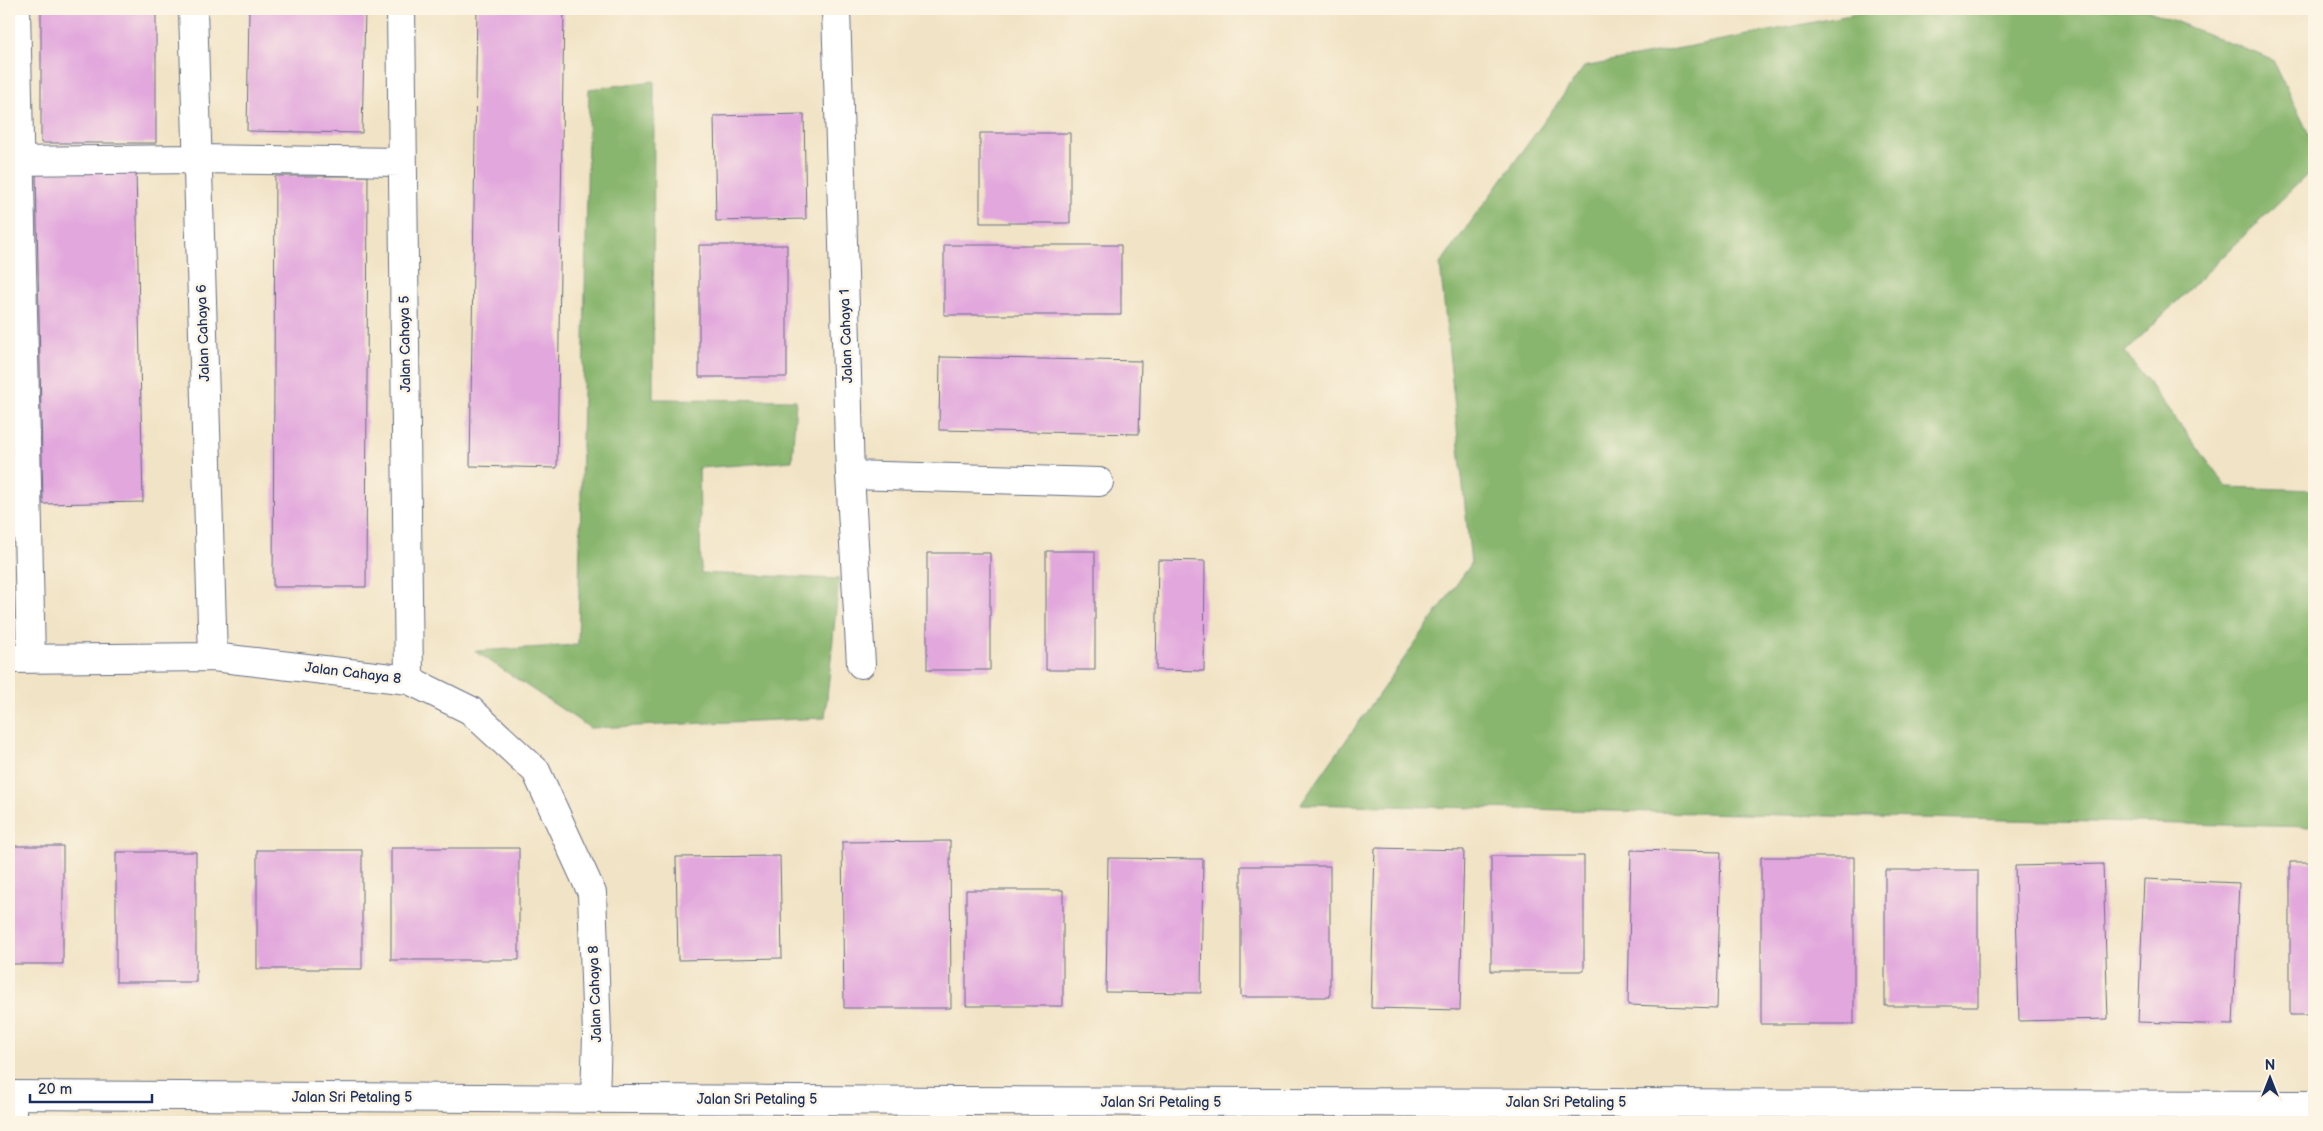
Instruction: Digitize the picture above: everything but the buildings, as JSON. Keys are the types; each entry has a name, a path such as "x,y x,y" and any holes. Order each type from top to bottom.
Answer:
{"street":[{"path":"16,9 14,161 20,659"},
{"name":"Jalan Cahaya 6","path":"193,9 213,657"},
{"name":"Jalan Cahaya 5","path":"401,9 409,680"},
{"name":"Jalan Cahaya 1","path":"836,9 850,476 861,664"},
{"path":"14,161 198,159 402,162"},
{"path":"850,476 1099,482"},
{"name":"Jalan Cahaya 8","path":"20,659 213,657 409,680 470,710 536,771 592,893 598,1035 596,1099"},
{"path":"10,1095 12,1122"},
{"name":"Jalan Sri Petaling 5","path":"10,1095 596,1099 840,1111 2314,1105"}],"green space":[{"path":"1881,9 2144,9 2273,60 2314,145 2314,168 2125,352 2227,487 2314,490 2314,827 1301,804 1471,564 1440,264 1584,67"},
{"path":"654,81 653,399 796,400 792,461 699,468 701,573 839,579 825,718 590,728 475,651 578,645 589,89"}]}
